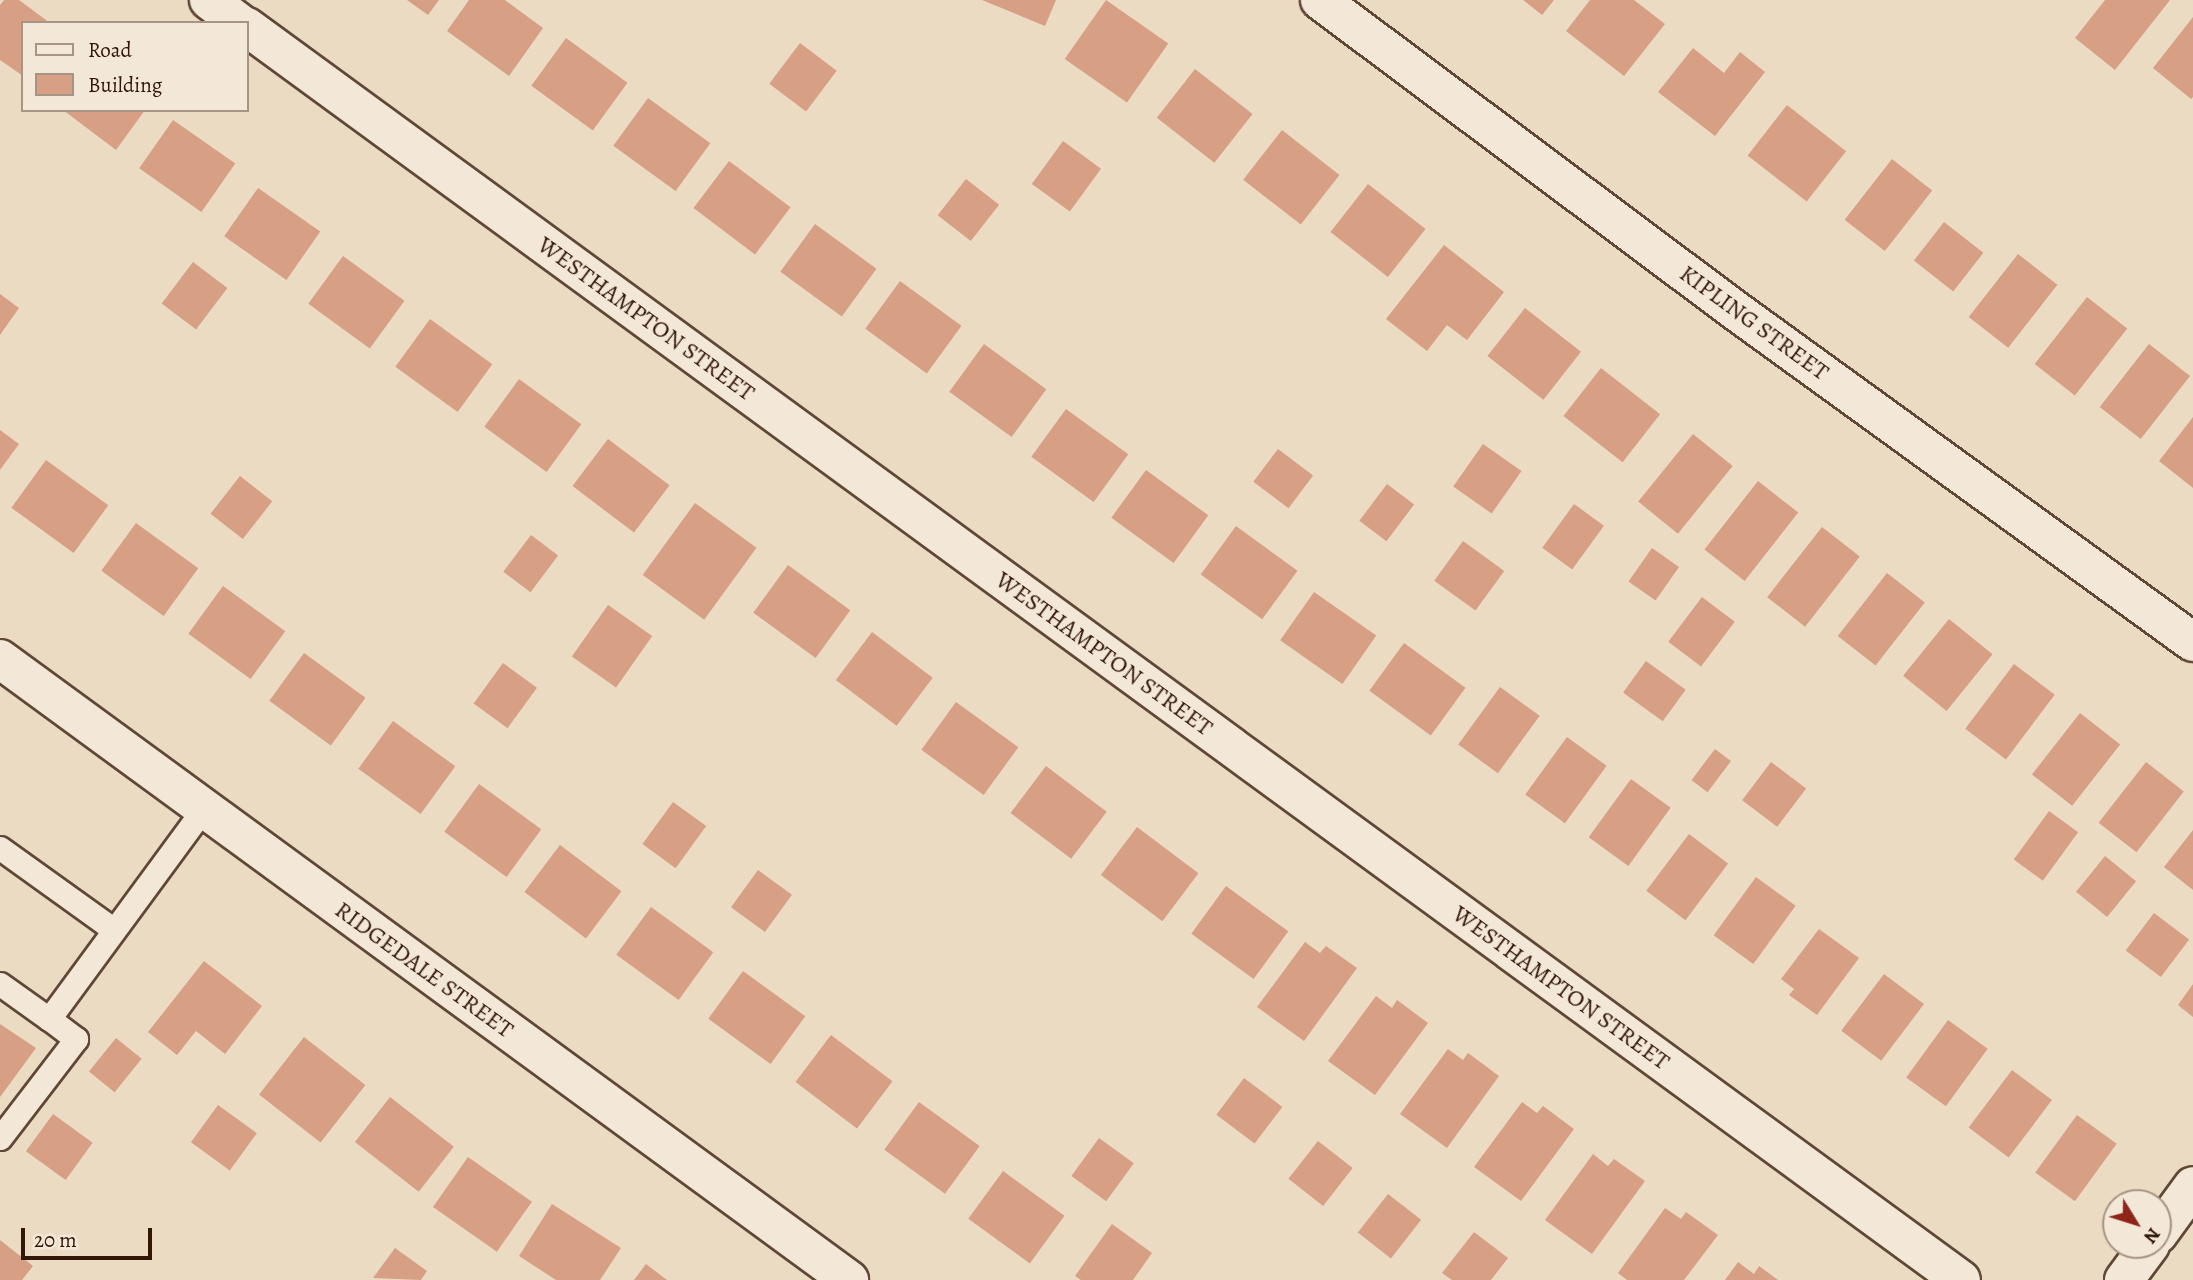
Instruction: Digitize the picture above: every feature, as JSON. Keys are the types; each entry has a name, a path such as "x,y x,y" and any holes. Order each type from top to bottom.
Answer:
{"street":[{"path":"209,0 237,21"},
{"name":"KIPLING STREET","path":"1320,0 1736,311 2193,642"},
{"name":"WESTHAMPTON STREET","path":"248,28 1961,1280"},
{"name":"RIDGEDALE STREET","path":"0,659 849,1280"},
{"path":"2172,1215 2193,1186"},
{"path":"2124,1280 2140,1259"}],"lane":[{"path":"49,1019 203,809"},
{"path":"0,848 114,930"},
{"path":"0,984 76,1039 0,1138"}],"building":[{"path":"4,0 19,0 47,21 21,21 21,75 0,60 0,5"},
{"path":"407,0 439,0 428,15"},
{"path":"469,0 505,0 543,28 509,76 447,31"},
{"path":"982,0 1056,0 1045,26"},
{"path":"1106,0 1168,44 1127,103 1065,59"},
{"path":"1523,0 1554,0 1542,15"},
{"path":"1590,0 1634,0 1665,24 1624,76 1566,31"},
{"path":"2105,0 2170,0 2115,70 2075,38"},
{"path":"2193,17 2193,97 2191,99 2153,68"},
{"path":"566,38 627,83 593,130 531,86"},
{"path":"800,43 837,71 806,111 769,84"},
{"path":"1693,48 1724,73 1740,52 1765,72 1715,136 1658,92"},
{"path":"1195,69 1253,114 1214,163 1157,118"},
{"path":"648,98 710,143 676,191 613,146"},
{"path":"1787,105 1846,151 1807,202 1748,155"},
{"path":"66,112 144,112 116,150"},
{"path":"173,120 235,164 201,212 139,168"},
{"path":"1282,130 1340,175 1301,225 1243,180"},
{"path":"1063,141 1101,169 1070,212 1032,184"},
{"path":"1892,159 1932,190 1885,251 1845,220"},
{"path":"729,161 790,207 755,254 693,208"},
{"path":"966,179 999,205 971,241 938,215"},
{"path":"1368,184 1426,229 1388,277 1330,232"},
{"path":"258,188 320,232 286,280 224,236"},
{"path":"1944,222 1983,253 1953,291 1914,261"},
{"path":"815,224 876,269 842,316 780,272"},
{"path":"1444,245 1504,292 1467,340 1447,325 1427,351 1386,319"},
{"path":"2018,254 2057,285 2008,348 1969,317"},
{"path":"343,256 404,301 370,348 308,304"},
{"path":"193,262 227,288 196,329 162,304"},
{"path":"900,281 961,326 927,373 865,329"},
{"path":"0,294 19,308 0,335"},
{"path":"2087,297 2127,328 2075,395 2035,364"},
{"path":"1525,308 1581,352 1543,400 1487,356"},
{"path":"430,319 492,364 458,412 395,367"},
{"path":"984,344 1046,389 1012,437 949,392"},
{"path":"2149,344 2190,376 2141,439 2100,407"},
{"path":"1601,368 1660,414 1623,462 1563,416"},
{"path":"519,379 581,424 547,472 484,427"},
{"path":"1066,409 1128,454 1094,502 1031,457"},
{"path":"2193,417 2193,488 2159,461"},
{"path":"0,430 19,444 0,470"},
{"path":"1693,434 1733,466 1678,534 1638,502"},
{"path":"608,439 669,485 634,532 572,486"},
{"path":"1483,444 1522,471 1492,514 1453,487"},
{"path":"1278,449 1313,475 1288,508 1253,482"},
{"path":"46,460 108,505 74,553 11,508"},
{"path":"1146,470 1208,515 1174,563 1111,518"},
{"path":"240,476 272,501 243,539 210,514"},
{"path":"1758,481 1798,512 1745,581 1704,550"},
{"path":"1387,484 1414,504 1386,541 1359,521"},
{"path":"695,503 756,548 704,620 643,575"},
{"path":"1574,504 1604,526 1572,569 1542,548"},
{"path":"136,523 198,568 164,616 101,571"},
{"path":"1236,526 1297,571 1262,619 1201,575"},
{"path":"1822,527 1860,557 1805,627 1767,597"},
{"path":"531,535 558,555 530,592 503,572"},
{"path":"1463,541 1504,571 1475,611 1434,581"},
{"path":"1652,548 1679,567 1656,601 1628,582"},
{"path":"788,565 850,610 816,658 753,613"},
{"path":"1887,573 1925,603 1876,666 1838,636"},
{"path":"223,586 285,631 251,679 188,634"},
{"path":"1314,592 1376,636 1342,684 1280,640"},
{"path":"1702,597 1735,622 1701,666 1668,642"},
{"path":"608,605 652,636 616,688 572,657"},
{"path":"1949,619 1993,654 1947,711 1903,676"},
{"path":"872,632 933,678 897,726 836,680"},
{"path":"1404,643 1465,688 1431,735 1369,691"},
{"path":"304,653 365,698 331,745 269,701"},
{"path":"1646,661 1686,690 1663,721 1623,693"},
{"path":"503,663 537,688 508,728 474,703"},
{"path":"2014,664 2055,695 2006,759 1965,729"},
{"path":"1500,687 1540,716 1498,773 1458,744"},
{"path":"956,702 1018,747 984,795 921,750"},
{"path":"2080,713 2120,744 2072,806 2032,774"},
{"path":"393,721 455,766 421,814 358,769"},
{"path":"1567,737 1607,766 1565,823 1525,794"},
{"path":"1715,749 1731,761 1708,792 1692,780"},
{"path":"1771,762 1806,788 1777,827 1742,800"},
{"path":"2146,762 2184,792 2136,852 2099,823"},
{"path":"1046,766 1107,812 1071,859 1010,813"},
{"path":"1631,779 1671,808 1628,866 1589,837"},
{"path":"479,784 541,829 507,877 444,832"},
{"path":"673,802 706,826 676,868 642,844"},
{"path":"2049,811 2078,832 2043,881 2014,860"},
{"path":"1137,827 1198,873 1162,921 1101,875"},
{"path":"2193,830 2193,890 2164,867"},
{"path":"1689,834 1728,863 1685,920 1646,891"},
{"path":"560,845 621,891 586,938 524,892"},
{"path":"2105,856 2136,881 2107,917 2076,892"},
{"path":"758,870 792,895 765,932 731,907"},
{"path":"1756,877 1796,906 1753,964 1714,935"},
{"path":"1226,886 1288,931 1254,979 1191,934"},
{"path":"651,907 713,952 679,1000 616,955"},
{"path":"2154,913 2189,939 2161,977 2126,951"},
{"path":"1819,929 1859,958 1817,1015 1789,995 1794,989 1781,979"},
{"path":"1305,942 1320,953 1326,946 1357,968 1304,1041 1257,1007"},
{"path":"204,961 262,1006 225,1054 196,1031 177,1055 148,1032"},
{"path":"743,971 805,1016 771,1064 708,1019"},
{"path":"1884,974 1924,1004 1881,1061 1841,1031"},
{"path":"2193,984 2193,1017 2178,1005"},
{"path":"1376,996 1392,1008 1397,1000 1428,1023 1375,1095 1328,1061"},
{"path":"1948,1020 1988,1049 1946,1106 1906,1077"},
{"path":"0,1024 36,1048 0,1097"},
{"path":"831,1035 892,1081 857,1128 795,1082"},
{"path":"304,1037 365,1085 321,1143 259,1095"},
{"path":"116,1038 142,1059 115,1092 89,1071"},
{"path":"1448,1049 1463,1060 1468,1053 1499,1076 1447,1148 1400,1114"},
{"path":"2012,1070 2052,1100 2009,1158 1969,1128"},
{"path":"1244,1078 1282,1107 1255,1144 1216,1115"},
{"path":"390,1097 454,1147 419,1192 355,1142"},
{"path":"919,1102 980,1146 945,1194 884,1150"},
{"path":"1522,1102 1537,1113 1543,1106 1574,1129 1521,1201 1474,1167"},
{"path":"218,1105 257,1133 230,1170 191,1142"},
{"path":"53,1114 93,1143 66,1180 26,1151"},
{"path":"2077,1115 2117,1144 2075,1201 2035,1172"},
{"path":"1099,1138 1134,1163 1106,1201 1071,1176"},
{"path":"1318,1141 1353,1168 1323,1206 1288,1179"},
{"path":"1593,1154 1608,1166 1614,1159 1645,1181 1592,1254 1545,1220"},
{"path":"468,1157 532,1202 497,1252 433,1207"},
{"path":"1003,1171 1064,1216 1030,1263 968,1219"},
{"path":"1388,1194 1421,1220 1391,1258 1358,1233"},
{"path":"552,1204 621,1248 600,1280 556,1280 519,1256"},
{"path":"1665,1208 1681,1219 1686,1212 1718,1235 1684,1280 1627,1280 1618,1273"},
{"path":"1112,1224 1152,1253 1133,1280 1081,1280 1075,1276"},
{"path":"1474,1232 1508,1258 1491,1280 1452,1280 1442,1273"},
{"path":"0,1240 33,1266 22,1280 0,1280"},
{"path":"395,1248 427,1271 421,1280 373,1278"},
{"path":"1738,1262 1754,1274 1759,1266 1778,1280 1725,1280"},
{"path":"646,1264 667,1280 634,1280"}]}
